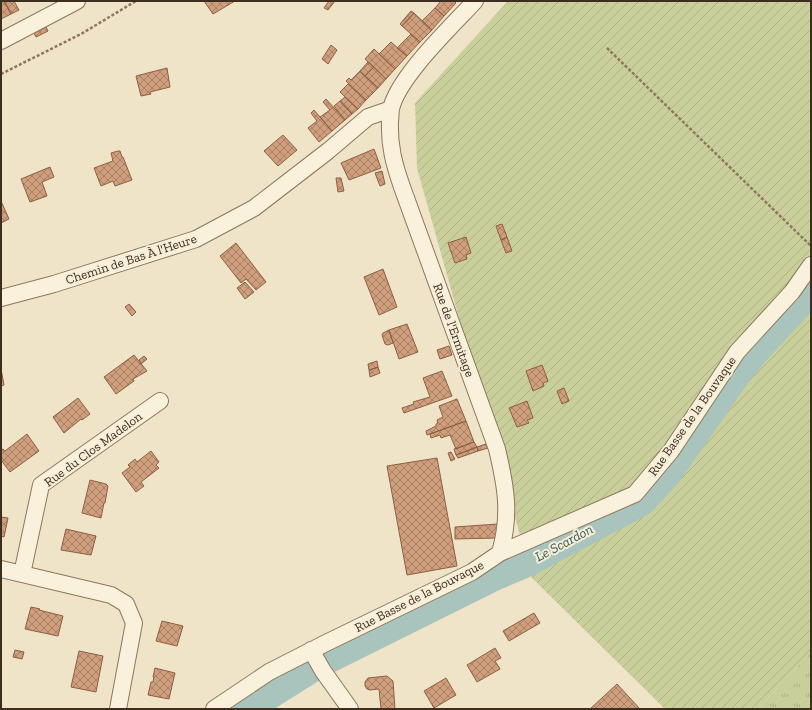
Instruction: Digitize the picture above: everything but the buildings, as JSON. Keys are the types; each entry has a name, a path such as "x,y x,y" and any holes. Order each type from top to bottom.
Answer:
{"street":[{"path":"1,41 77,1"},
{"name":"Rue de l'Ermitage","path":"475,1 417,65 400,87 391,109 389,139 394,164 497,448 503,473 508,514 506,535 500,553"},
{"name":"Chemin de Bas À l'Heure","path":"1,298 54,284 196,239 254,208 368,117 391,109"},
{"name":"Rue Basse de la Bouvaque","path":"214,709 269,672 317,660 472,572 500,553 635,494 671,451 737,352 792,292 811,265"},
{"name":"Rue du Clos Madelon","path":"22,574 41,485 160,401"},
{"path":"1,569 111,595 126,604 134,623 118,709"},
{"path":"317,660 350,709"}],"path":[{"path":"1,74 81,34 136,1"},
{"path":"606,48 811,246"}],"green space":[{"path":"508,1 811,1 811,652 758,709 665,709 532,578 417,168 415,103"},
{"path":"811,652 811,709 758,709"}],"waterway":[{"name":"Le Scardon","path":"247,709 320,663 495,576 526,563 641,502 667,474 736,375 755,351 811,291"}]}
